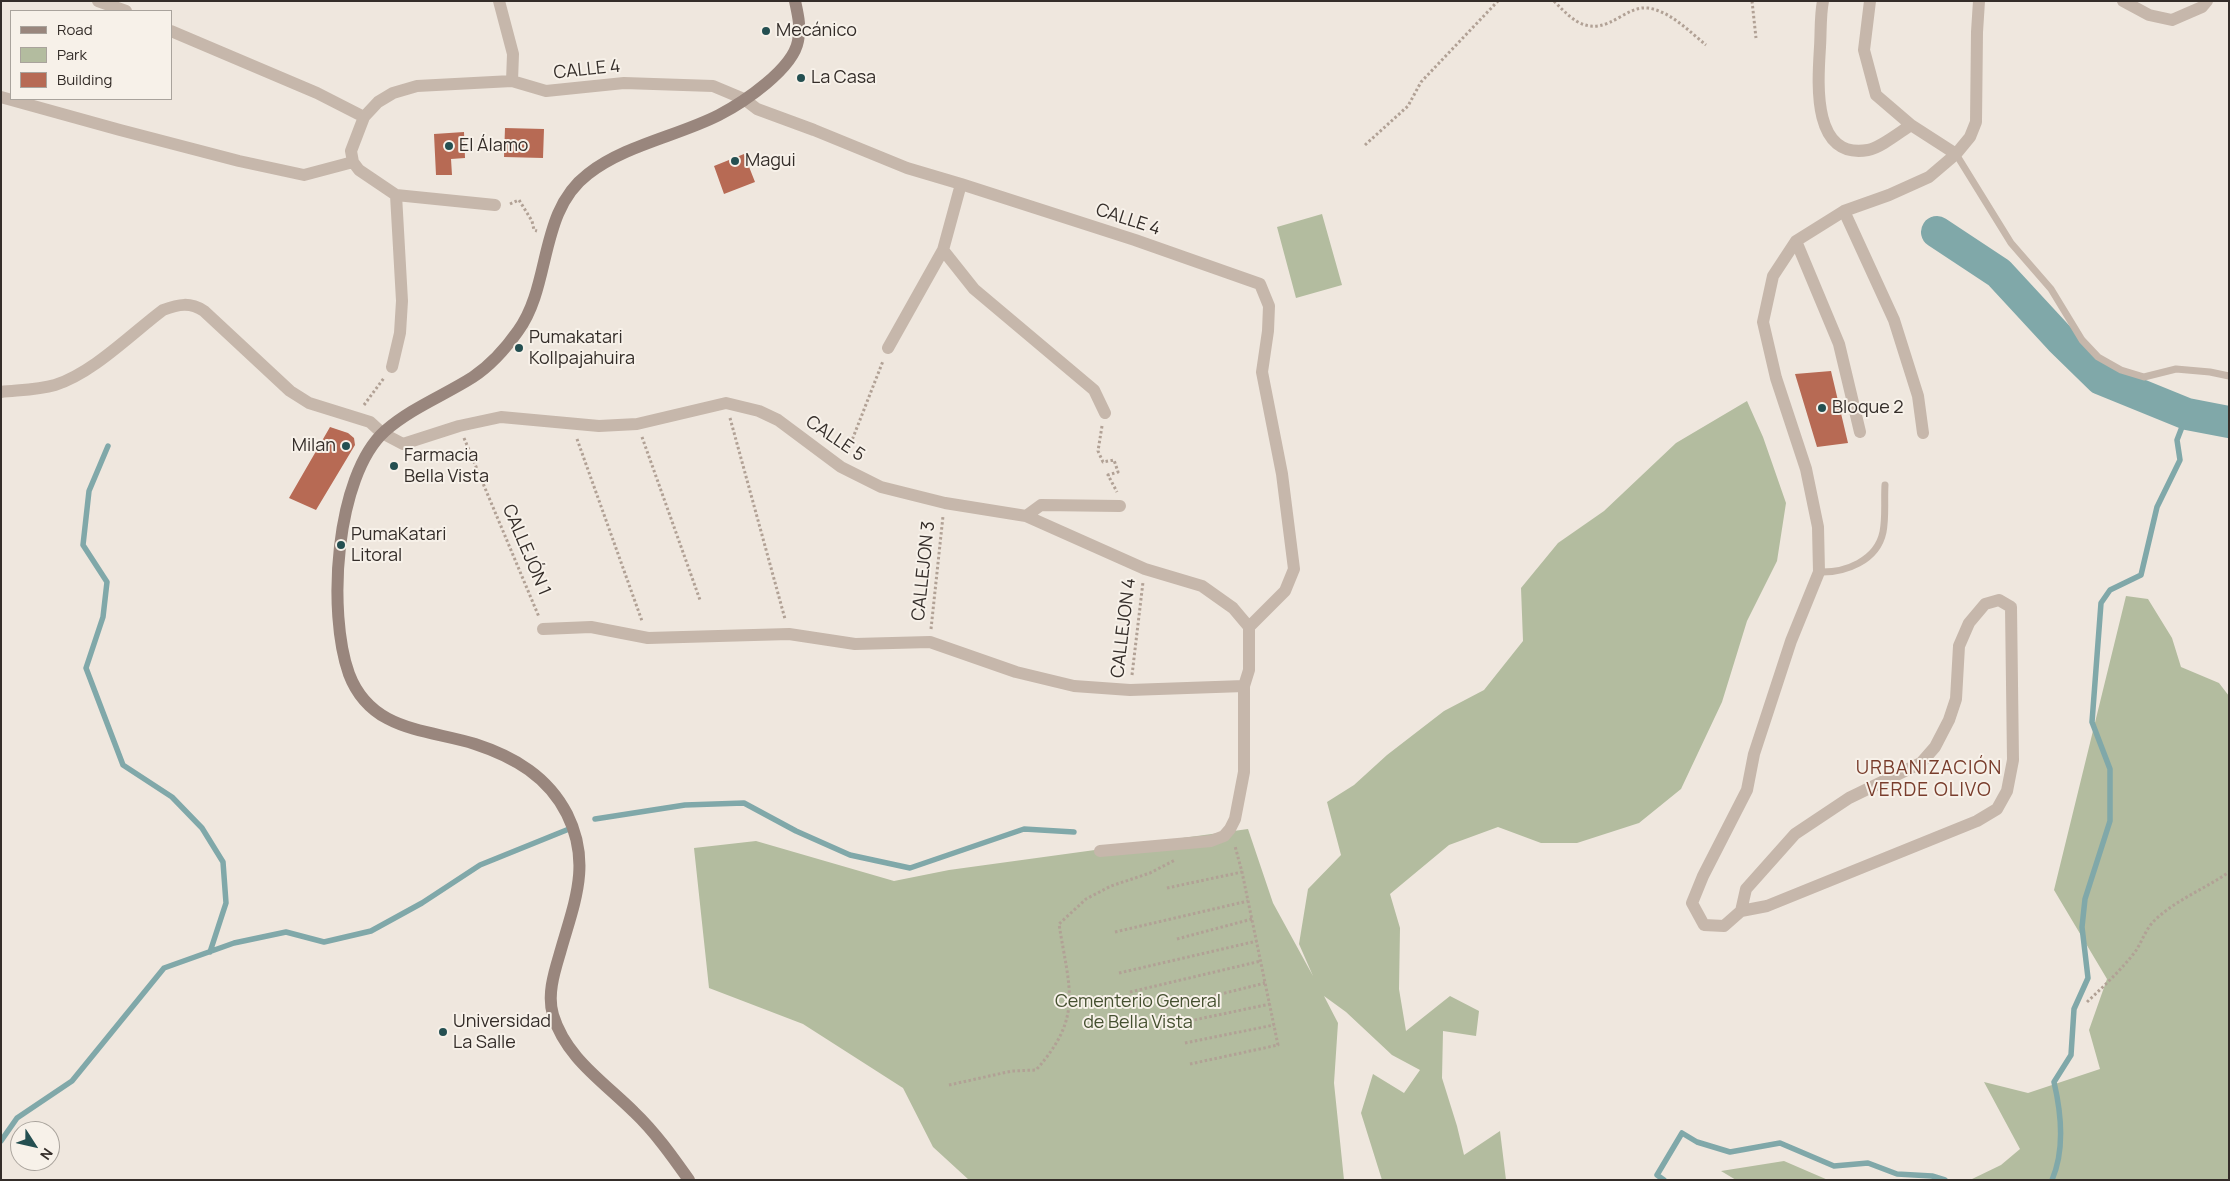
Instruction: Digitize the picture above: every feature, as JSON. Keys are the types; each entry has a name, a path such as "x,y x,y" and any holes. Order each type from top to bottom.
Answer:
{"main road":[{"path":"689,1180 667,1150 633,1111 593,1076 577,1058 559,1032 554,1019 551,990 582,866 578,842 560,801 537,774 504,756 472,743 413,730 386,718 368,703 350,676 338,615 341,545 350,491 359,466 382,433 401,418 476,375 500,354 521,328 535,297 555,220 561,206 574,187 589,173 638,147 719,115 768,82 785,66 798,45 800,25 795,1"}],"street":[{"path":"98,1 123,10"},
{"path":"499,1 512,54 512,81"},
{"path":"1823,1 1817,94 1825,130 1844,147 1869,150 1911,125"},
{"path":"1870,1 1864,50 1876,95 1911,125 1956,154"},
{"path":"1741,911 1746,889 1760,871 1795,834 1820,815 1850,798 1921,763 1935,747 1949,720 1956,699 1959,646 1969,623 1985,604 1999,600 2011,607 2013,760 2007,792 1997,809 1977,820 1767,906 1741,911 1724,926 1704,925 1692,904 1703,876 1748,790 1754,754 1782,669 1819,572 1818,527 1806,469 1776,378 1763,322 1772,276 1796,241 1844,212 1890,195 1929,177 1956,154 1970,137 1976,122 1976,32 1980,1"},
{"path":"2123,1 2149,15 2172,20 2202,7 2207,1"},
{"path":"172,31 317,93 364,117"},
{"name":"CALLE 4","path":"352,162 351,151 364,117 378,102 393,92 417,86 512,81 546,91 624,83 713,86 744,99 758,110 814,130 907,168 961,184 1260,284 1269,306 1268,331 1262,372 1282,474 1294,569 1284,591 1249,627"},
{"path":"16,100 220,156 304,174 352,162 359,170 396,195 495,205"},
{"path":"888,348 942,250 961,184"},
{"path":"392,367 400,333 402,302 396,195"},
{"path":"1844,212 1894,320 1918,396 1923,433"},
{"path":"1796,241 1839,344 1860,432"},
{"path":"942,250 974,289 1094,390 1104,414"},
{"name":"CALLE 5","path":"1,392 38,389 70,379 86,370 163,310 177,305 195,305 204,311 290,391 309,404 370,422 382,433 403,444 459,426 501,417 599,426 637,424 726,403 759,411 778,420 841,467 881,487 945,503 1026,516 1145,569 1202,586 1233,608 1249,627"},
{"path":"1026,516 1041,505 1120,506"},
{"path":"543,629 591,627 648,638 789,634 855,644 930,642 1016,672 1074,686 1130,690 1244,686"},
{"path":"1100,850 1211,841 1224,836 1230,829 1244,772 1244,686 1249,670 1249,627"}],"lane":[{"path":"1956,154 2011,242 2051,289 2082,340 2098,357 2121,370 2144,377 2176,370 2229,376"},
{"path":"1819,572 1847,568 1865,559 1873,552 1882,534 1885,485"}],"path":[{"path":"1365,145 1408,106 1421,82 1498,1"},
{"path":"1554,1 1574,22 1587,26 1614,21 1633,9 1649,8 1675,20 1706,45"},
{"path":"1752,1 1756,38"},
{"path":"519,200 532,221 534,230 538,231"},
{"path":"841,467 888,348"},
{"path":"354,418 392,367"},
{"path":"726,403 789,634"},
{"path":"1104,414 1098,451 1103,462 1114,460 1118,472 1108,475 1122,499 1120,506"},
{"path":"571,422 648,638"},
{"path":"637,424 700,600"},
{"name":"CALLEJÓN 1","path":"459,426 543,629"},
{"name":"CALLEJON 3","path":"930,642 945,503"},
{"name":"CALLEJON 4","path":"1130,690 1145,569"},
{"path":"1190,1064 1278,1045 1242,872 1230,829"},
{"path":"949,1084 1012,1071 1036,1070 1054,1050 1070,1010 1071,996 1059,924 1086,899 1112,886 1150,873 1176,860"},
{"path":"1167,888 1242,872"},
{"path":"2087,1002 2114,976 2135,951 2154,921 2182,898 2210,885 2229,872"},
{"path":"1115,932 1248,901"},
{"path":"1177,939 1252,919"},
{"path":"1119,973 1257,940"},
{"path":"1130,992 1261,961"},
{"path":"1161,1009 1266,983"},
{"path":"1175,1024 1270,1004"},
{"path":"1185,1043 1274,1025"}],"green space":[{"path":"1322,214 1342,285 1296,298 1277,227"},
{"name":"Cementerio General de Bella Vista","path":"1747,401 1763,437 1786,503 1777,561 1747,621 1722,702 1681,789 1639,823 1577,843 1541,843 1498,827 1449,845 1390,894 1400,928 1399,989 1406,1031 1450,996 1479,1011 1476,1036 1443,1031 1442,1078 1464,1155 1500,1131 1506,1180 1382,1180 1361,1113 1373,1074 1404,1093 1420,1070 1392,1055 1346,1012 1324,996 1338,1023 1334,1083 1344,1180 969,1180 933,1147 903,1088 803,1024 709,988 694,848 756,841 894,881 949,870 1248,829 1273,903 1313,976 1299,944 1308,889 1341,855 1327,802 1354,785 1387,755 1444,711 1484,690 1523,641 1521,588 1558,543 1604,511 1676,443"},
{"path":"2126,596 2148,599 2172,638 2181,667 2219,683 2229,696 2229,1180 1970,1180 2001,1165 2020,1149 1984,1082 2028,1093 2100,1069 2089,1030 2107,979 2054,890"},
{"path":"1784,1161 1828,1180 1736,1180 1721,1171"}],"building":[{"path":"505,128 544,129 543,158 504,157"},
{"name":"El Álamo","path":"464,132 465,158 451,159 452,175 436,175 434,134"},
{"path":"744,154 755,182 724,194 714,166"},
{"name":"Bloque 2","path":"1831,371 1848,443 1817,447 1795,374"},
{"path":"330,427 348,433 354,438 355,445 316,510 289,498"}],"waterway":[{"path":"1937,232 1999,273 2060,339 2101,379 2187,414 2229,422"},
{"path":"2052,1180 2059,1156 2060,1144 2060,1118 2054,1082 2071,1055 2074,1009 2088,978 2082,927 2085,899 2110,821 2110,769 2092,722 2101,603 2110,590 2141,575 2157,507 2180,460 2177,440 2187,414"},
{"path":"108,446 89,491 83,545 107,582 103,617 86,668 123,765 172,797 202,828 223,862 226,903 210,952"},
{"path":"595,819 685,805 744,803 796,831 850,855 910,868 1024,829 1074,832"},
{"path":"1,1141 17,1118 72,1081 164,968 234,943 286,932 324,942 371,931 422,903 480,865 569,829"},
{"path":"1664,1180 1657,1175 1682,1133 1697,1142 1730,1152 1780,1143 1834,1166 1868,1163 1897,1174 1932,1176 1945,1180"}],"place":[{"name":"Mecánico","path":"766,31"},
{"name":"La Casa","path":"801,78"},
{"name":"El Álamo","path":"449,146"},
{"name":"Magui","path":"735,161"},
{"name":"Pumakatari Kollpajahuira","path":"519,348"},
{"name":"Bloque 2","path":"1822,408"},
{"name":"Milan","path":"346,446"},
{"name":"Farmacia Bella Vista","path":"394,466"},
{"name":"PumaKatari Litoral","path":"341,545"},
{"name":"Universidad La Salle","path":"443,1032"}],"district":[{"name":"URBANIZACIÓN VERDE OLIVO","path":"1929,780"}]}
